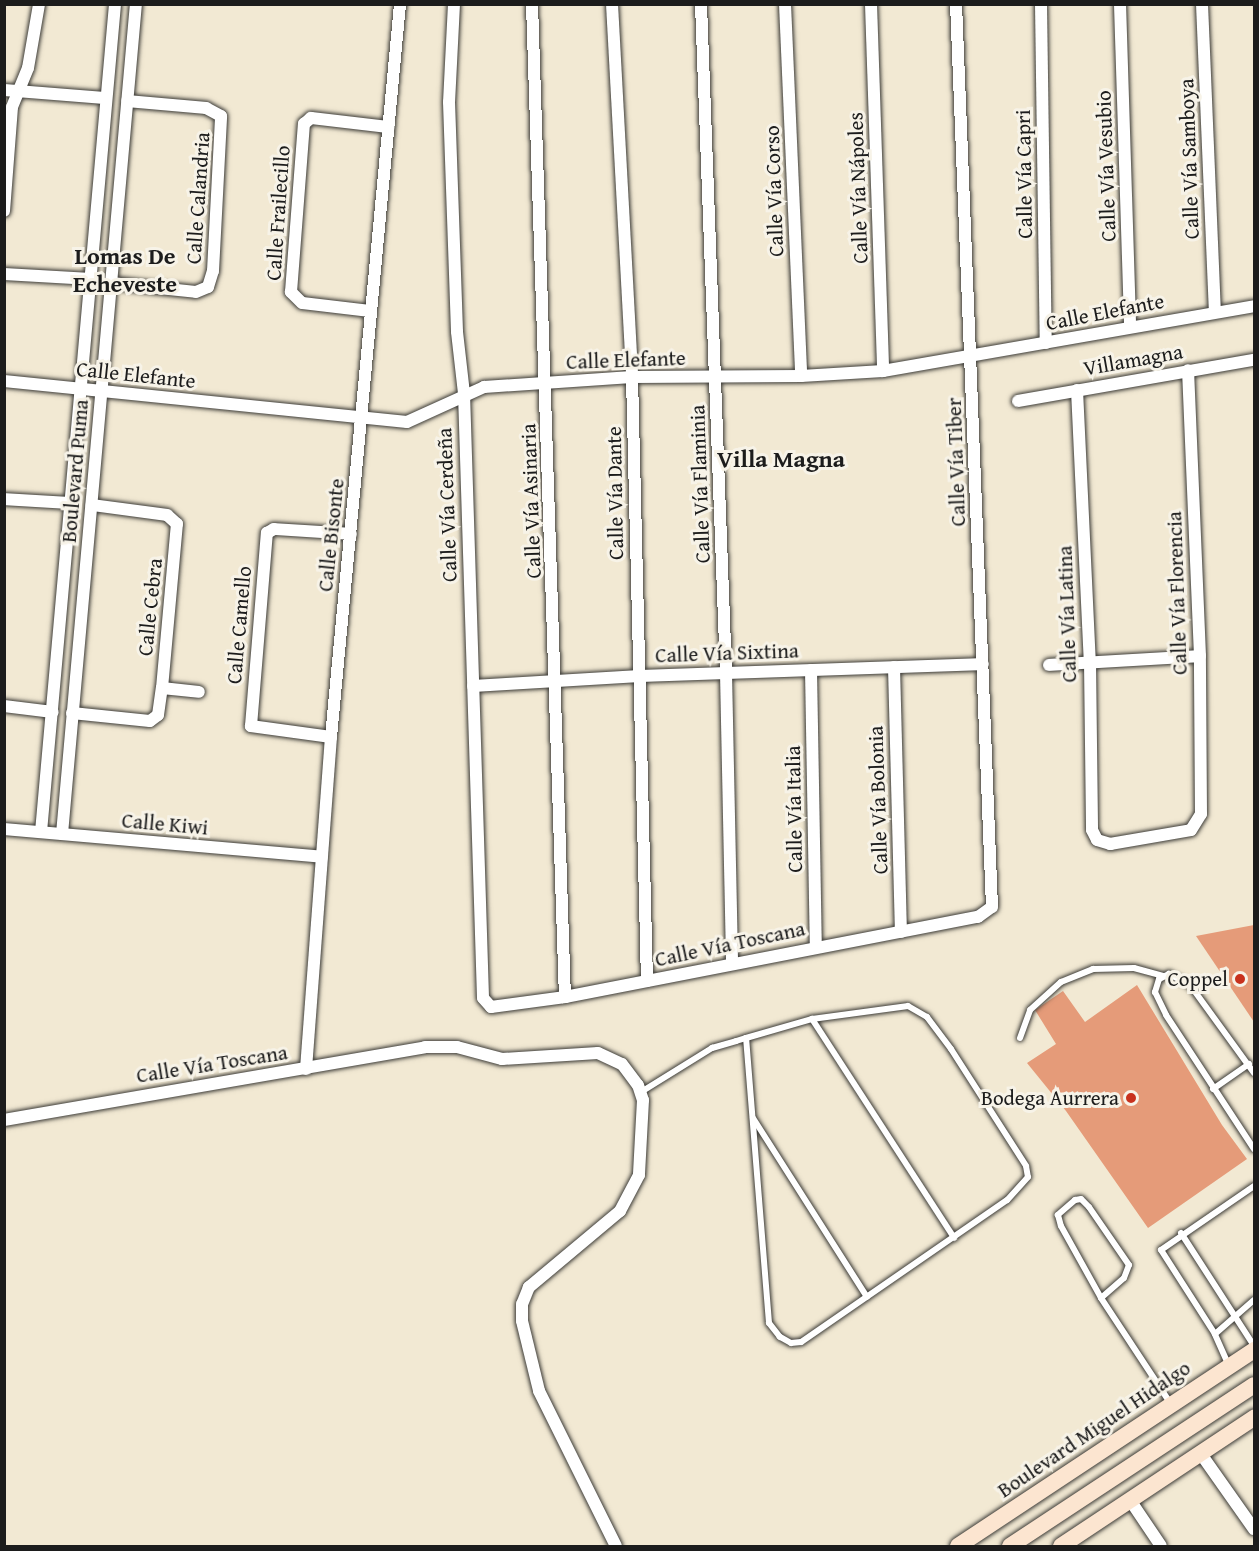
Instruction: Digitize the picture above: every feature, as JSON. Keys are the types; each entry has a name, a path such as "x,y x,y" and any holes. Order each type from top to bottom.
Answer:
{"main road":[{"name":"Boulevard Miguel Hidalgo","path":"958,1546 1254,1348"},
{"path":"1011,1546 1254,1385"},
{"path":"1061,1546 1254,1418"}],"street":[{"path":"4,211 12,107 11,90 28,68 39,4"},
{"name":"Boulevard Puma","path":"41,832 115,4"},
{"name":"Boulevard Puma","path":"62,834 136,4"},
{"name":"Calle Bisonte","path":"306,1069 331,736 400,4"},
{"name":"Calle Vía Cerdeña","path":"454,4 449,102 457,332 464,393 472,686 485,1005"},
{"name":"Calle Vía Asinaria","path":"532,4 557,681 565,997"},
{"name":"Calle Vía Dante","path":"612,4 632,377 647,981"},
{"name":"Calle Vía Flaminia","path":"701,4 726,673 732,963"},
{"name":"Calle Vía Corso","path":"785,4 801,376"},
{"name":"Calle Vía Nápoles","path":"871,4 883,371"},
{"name":"Calle Vía Tiber","path":"956,4 993,902 983,915"},
{"name":"Calle Vía Capri","path":"1041,4 1046,343"},
{"name":"Calle Vía Vesubio","path":"1120,4 1130,326"},
{"name":"Calle Vía Samboya","path":"1202,4 1215,312"},
{"path":"11,90 105,98"},
{"name":"Calle Calandria","path":"111,283 196,292 208,287 213,271 222,121 217,111 127,101"},
{"name":"Calle Frailecillo","path":"370,311 302,303 291,292 306,121 311,118 388,127"},
{"path":"4,274 91,279"},
{"name":"Calle Elefante","path":"4,381 407,422 438,412 464,393 484,387 632,377 801,376 883,371 1254,306"},
{"name":"Villamagna","path":"1018,401 1254,360"},
{"name":"Calle Vía Florencia","path":"1094,836 1110,844 1183,833 1196,826 1201,814 1200,656 1188,370"},
{"name":"Calle Vía Latina","path":"1077,390 1090,662 1094,836"},
{"path":"4,499 72,503"},
{"name":"Calle Cebra","path":"72,713 147,722 155,719 159,710 162,688 177,530 175,520 167,515 92,505"},
{"name":"Calle Camello","path":"331,736 257,729 250,721 267,533 274,529 351,534"},
{"path":"1048,665 1200,656"},
{"name":"Calle Vía Sixtina","path":"472,686 639,675 983,664"},
{"name":"Calle Vía Bolonia","path":"894,667 901,932"},
{"name":"Calle Vía Italia","path":"811,670 816,946"},
{"name":"Calle Cebra","path":"162,688 199,692"},
{"path":"4,706 53,712"},
{"name":"Calle Kiwi","path":"4,828 322,857"},
{"name":"Calle Vía Toscana","path":"485,1005 565,997 983,915"},
{"name":"Calle Vía Toscana","path":"4,1120 426,1047 457,1047 502,1059 598,1053 622,1064 632,1073 640,1092"},
{"path":"616,1546 539,1391 529,1361 522,1304 529,1287 595,1234 630,1196 639,1175 642,1151 640,1092"},
{"path":"1201,1454 1254,1528"},
{"path":"1130,1500 1161,1546"}],"lane":[{"path":"1020,1038 1030,1010 1061,982 1093,969 1134,968 1182,979 1202,996 1254,1073"},
{"path":"1164,976 1155,984 1158,1000 1213,1089 1254,1149"},
{"path":"640,1092 712,1048 746,1038 812,1019 908,1006 927,1017 951,1049 1026,1166 1028,1177 1007,1200 954,1238 801,1342 791,1343 780,1337 769,1323 746,1038"},
{"path":"812,1019 954,1238"},
{"path":"1213,1089 1249,1064"},
{"path":"752,1117 867,1297"},
{"path":"1229,1366 1215,1334 1161,1255 1164,1245 1254,1186"},
{"path":"1101,1298 1124,1278 1129,1265 1089,1206 1082,1200 1075,1200 1058,1215 1061,1226 1101,1298 1171,1405"},
{"path":"1181,1233 1254,1348"},
{"path":"1215,1334 1234,1314 1254,1300"}],"building":[{"name":"Coppel","path":"1254,925 1254,1022 1196,936"},
{"name":"Bodega Aurrera","path":"1137,985 1222,1125 1247,1159 1148,1228 1066,1111 1027,1063 1056,1044 1035,1010 1063,991 1085,1022"}],"place":[{"name":"Coppel","path":"1240,979"},
{"name":"Bodega Aurrera","path":"1131,1098"}],"district":[{"name":"Lomas De Echeveste","path":"125,270"},
{"name":"Villa Magna","path":"781,459"}]}
